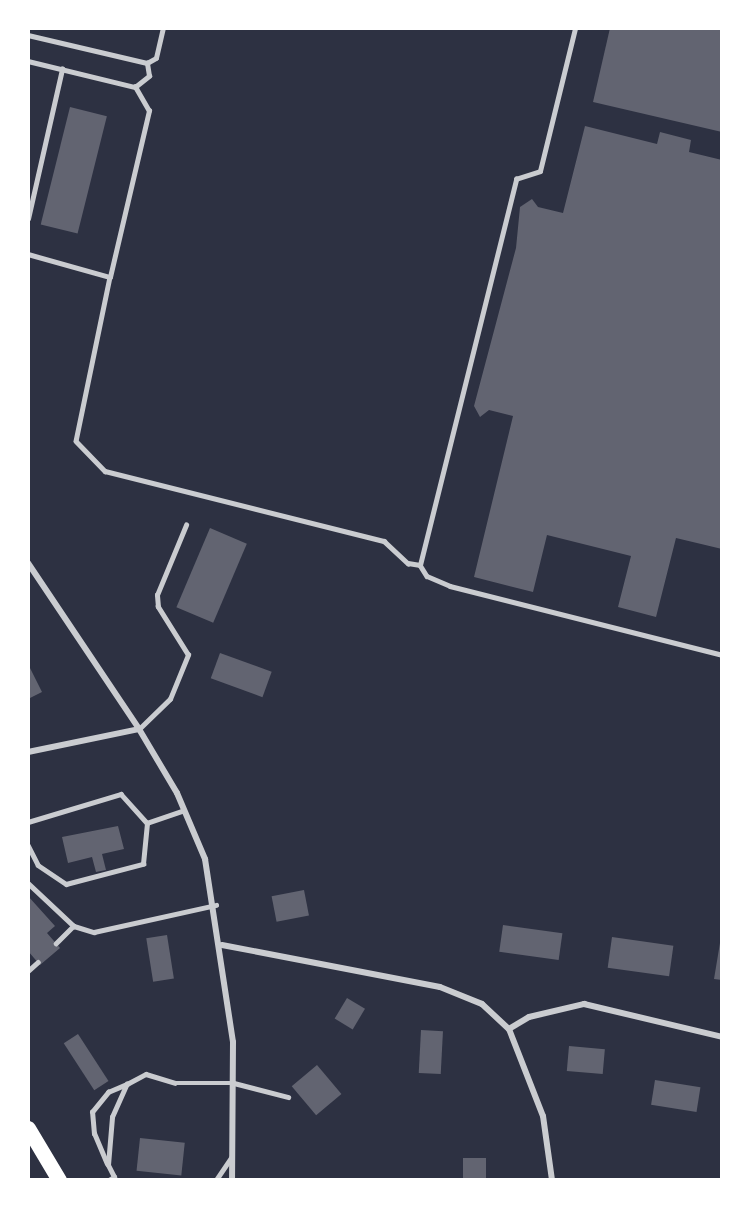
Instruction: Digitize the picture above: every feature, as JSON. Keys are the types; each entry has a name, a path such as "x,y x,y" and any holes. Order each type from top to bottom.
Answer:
{"main road":[{"path":"28,1128 59,1179"}],"street":[{"path":"29,566 139,729 184,810 216,905 222,945 234,1083 232,1179"},
{"path":"28,752 139,729"},
{"path":"222,945 440,987 482,1004 509,1029 543,1116 552,1179"},
{"path":"509,1029 529,1017 584,1004 722,1037"}],"lane":[{"path":"28,35 147,63 156,58 163,28"},
{"path":"420,566 516,179 540,171 575,28"},
{"path":"28,61 135,87 149,111 79,412 76,441 86,456 105,471 384,541 408,563 420,566 428,576 450,586 722,655"},
{"path":"135,87 150,76 147,63"},
{"path":"28,219 62,69"},
{"path":"28,254 110,277"},
{"path":"139,729 170,699 188,655 158,607 157,595 186,525"},
{"path":"28,822 121,794 147,823 143,864 66,884 38,865 28,845"},
{"path":"147,823 184,810"},
{"path":"28,883 74,926 94,932 216,905"},
{"path":"56,944 74,926"},
{"path":"28,971 38,962"},
{"path":"113,1179 94,1134 92,1112 108,1092 146,1074 175,1083 234,1083 288,1098"},
{"path":"108,1165 112,1117 127,1084"},
{"path":"216,1179 233,1156"}],"building":[{"path":"610,28 722,28 722,132 593,102"},
{"path":"70,107 107,116 78,234 41,224"},
{"path":"585,126 657,144 660,132 691,140 689,152 722,160 722,549 676,538 656,617 618,607 631,556 547,535 533,592 474,577 513,416 489,410 480,417 474,406 516,248 520,207 532,199 538,207 563,213"},
{"path":"210,528 247,544 213,623 176,607"},
{"path":"220,653 272,672 262,697 211,678"},
{"path":"28,664 42,692 28,699"},
{"path":"118,826 124,849 102,854 106,870 96,872 92,857 68,863 62,837"},
{"path":"304,890 309,916 277,922 272,896"},
{"path":"28,896 55,926 47,933 60,948 40,965 28,951"},
{"path":"503,925 562,933 559,960 499,952"},
{"path":"167,935 174,978 153,982 146,938"},
{"path":"612,937 673,946 669,976 608,968"},
{"path":"720,943 722,943 722,980 714,979"},
{"path":"347,998 365,1009 353,1029 335,1019"},
{"path":"421,1030 443,1031 441,1074 419,1073"},
{"path":"78,1034 108,1081 94,1090 64,1043"},
{"path":"569,1046 605,1049 603,1074 567,1071"},
{"path":"317,1065 341,1094 316,1115 292,1086"},
{"path":"655,1080 700,1087 697,1112 651,1105"},
{"path":"140,1138 185,1143 181,1176 137,1171"},
{"path":"463,1158 486,1158 486,1178 463,1178"}]}
